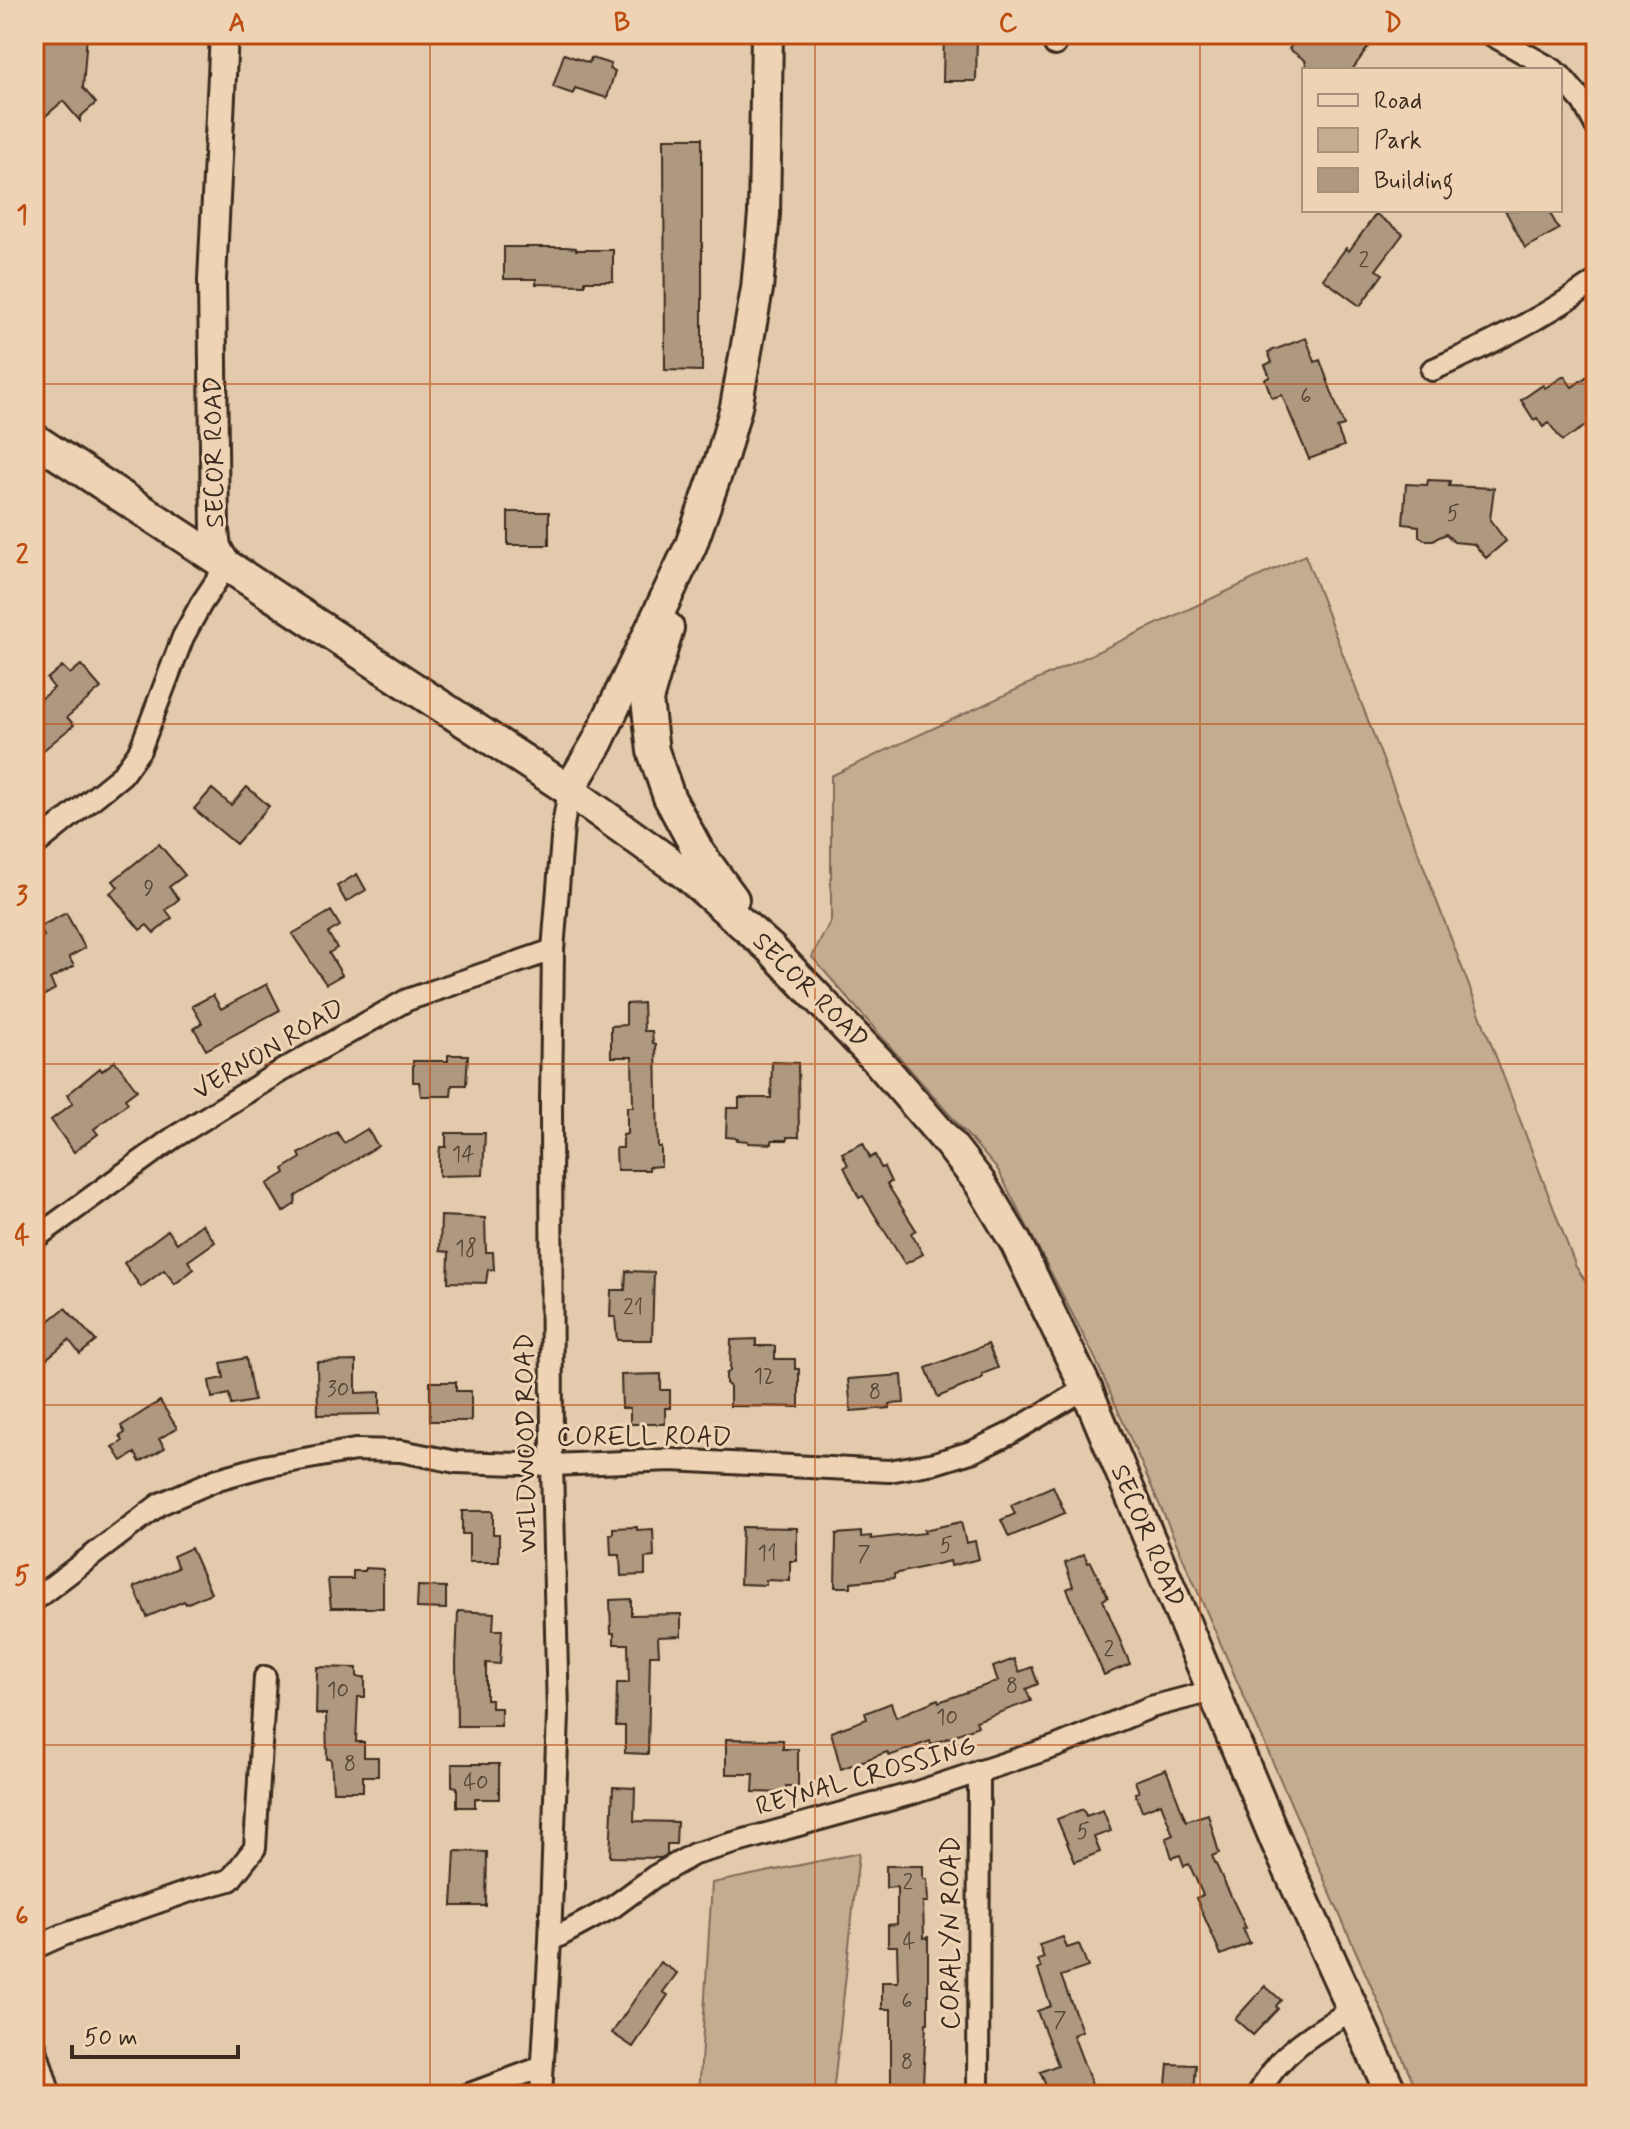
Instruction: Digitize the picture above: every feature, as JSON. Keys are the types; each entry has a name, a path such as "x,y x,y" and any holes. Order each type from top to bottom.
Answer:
{"main road":[{"path":"767,34 764,214 757,289 736,407 691,545 647,700 653,751 669,797 698,851 770,948"},
{"path":"34,439 227,565"},
{"path":"569,790 597,743 691,545"},
{"name":"SECOR ROAD","path":"227,565 569,790 687,875 770,948 878,1061 980,1183 1016,1243 1086,1388 1277,1843 1392,2095"}],"street":[{"name":"SECOR ROAD","path":"224,34 212,280 215,531 217,547 227,565"},
{"path":"1490,34 1550,68"},
{"path":"1562,77 1583,102 1596,126"},
{"path":"1432,370 1475,352 1559,307 1596,281"},
{"path":"34,846 122,775 140,750 183,637 227,565"},
{"name":"WILDWOOD ROAD","path":"541,2095 558,1714 552,1465 553,950 569,790"},
{"name":"VERNON ROAD","path":"34,1239 173,1138 281,1071 407,1000 553,950"},
{"name":"CORELL ROAD","path":"34,1600 160,1504 218,1479 264,1466 355,1450 401,1451 456,1462 552,1465 671,1460 889,1471 935,1463 974,1451 1086,1388"},
{"path":"34,1948 63,1935 230,1880 243,1866 255,1848 265,1677"},
{"name":"REYNAL CROSSING","path":"550,1941 613,1907 655,1876 694,1854 914,1793 1057,1746 1151,1707 1212,1691"},
{"name":"CORALYN ROAD","path":"978,2095 979,1771"},
{"path":"1258,2095 1265,2080 1284,2056 1310,2034 1354,2009"},
{"path":"34,2043 50,2095"},
{"path":"467,2095 542,2067"}],"green space":[{"path":"1305,555 1576,1267 1596,1296 1596,2095 1419,2095 1095,1358 998,1170 812,957 831,920 831,776"},
{"path":"859,1853 833,2095 699,2095 712,1883"}],"building":[{"path":"51,34 87,34 83,88 96,103 80,117 80,121 63,101 34,126 34,49"},
{"path":"944,34 977,34 976,81 943,81"},
{"path":"1300,34 1352,34 1369,46 1353,68 1307,68 1305,60 1289,49"},
{"path":"564,54 589,63 591,58 611,64 610,69 615,71 607,98 575,88 573,94 553,87"},
{"path":"664,138 702,138 702,371 665,370"},
{"path":"1506,212 1549,212 1559,229 1525,248"},
{"path":"1376,214 1403,234 1376,270 1383,274 1360,306 1323,279 1346,248 1349,251"},
{"path":"504,247 613,250 613,281 585,281 585,285 536,284 536,279 504,279"},
{"path":"1306,338 1315,362 1320,360 1344,426 1337,428 1344,446 1309,459 1282,395 1272,398 1265,379 1270,377 1265,365 1272,362 1268,352"},
{"path":"1596,370 1596,419 1562,441 1549,423 1543,427 1537,418 1534,420 1521,400 1564,376 1572,387"},
{"path":"1428,480 1450,481 1449,486 1494,488 1490,520 1506,541 1486,558 1474,544 1454,542 1446,534 1425,540 1419,536 1419,526 1403,524 1406,484 1427,485"},
{"path":"508,512 549,512 549,545 508,545"},
{"path":"81,665 101,688 67,717 74,725 34,758 34,704 54,688 47,679 62,666 70,674"},
{"path":"247,787 269,806 236,844 194,809 212,789 231,805"},
{"path":"159,844 185,875 169,887 179,899 166,910 172,918 154,933 147,925 140,930 110,893 118,887 113,881"},
{"path":"357,874 366,890 346,902 337,886"},
{"path":"331,911 340,926 328,933 337,948 329,953 342,975 326,984 292,934"},
{"path":"66,913 85,948 69,957 74,966 50,979 55,989 34,1001 34,941 44,936 39,927"},
{"path":"267,984 280,1010 206,1050 194,1028 202,1023 192,1006 213,995 221,1009"},
{"path":"643,1003 644,1031 652,1031 653,1043 656,1044 661,1166 649,1167 649,1170 617,1170 616,1148 623,1148 623,1135 627,1134 627,1107 633,1107 632,1057 611,1057 611,1026 626,1025 626,1004"},
{"path":"448,1055 468,1055 466,1085 452,1085 451,1096 421,1096 419,1082 413,1082 413,1061 448,1061"},
{"path":"115,1061 137,1090 125,1099 128,1103 94,1129 98,1134 74,1152 51,1120 73,1103 67,1095 100,1068 102,1071"},
{"path":"772,1062 798,1063 799,1137 772,1140 772,1144 748,1143 726,1137 727,1108 739,1108 739,1098 771,1098"},
{"path":"367,1129 378,1146 296,1196 295,1204 283,1212 267,1184 301,1158 299,1154 337,1132 344,1143"},
{"path":"446,1133 485,1133 483,1175 439,1176 440,1147 446,1147"},
{"path":"863,1143 870,1158 875,1155 881,1168 884,1167 891,1182 887,1184 916,1230 911,1233 923,1254 905,1264 863,1196 859,1198 844,1167 848,1165 842,1153"},
{"path":"441,1216 485,1218 486,1252 493,1252 494,1270 488,1269 486,1283 448,1282 449,1252 440,1251"},
{"path":"202,1224 215,1242 188,1261 194,1269 175,1284 164,1270 141,1287 124,1263 168,1230 177,1243"},
{"path":"626,1271 654,1272 652,1340 617,1340 615,1317 610,1317 611,1290 625,1290"},
{"path":"65,1308 96,1341 80,1354 69,1340 34,1369 34,1333"},
{"path":"756,1339 756,1346 775,1346 775,1359 795,1359 795,1369 799,1369 799,1407 730,1406 726,1374 730,1371 731,1340"},
{"path":"988,1344 998,1368 982,1374 979,1380 938,1397 926,1368"},
{"path":"246,1358 254,1401 231,1405 229,1394 212,1398 209,1381 224,1378 221,1363"},
{"path":"356,1361 356,1393 380,1392 380,1414 318,1415 317,1362"},
{"path":"661,1374 661,1390 670,1390 670,1408 665,1408 665,1424 630,1424 630,1408 622,1408 621,1375"},
{"path":"902,1375 904,1403 890,1404 890,1408 851,1411 848,1379"},
{"path":"430,1382 456,1382 456,1391 471,1391 471,1421 430,1421"},
{"path":"160,1401 177,1428 159,1439 165,1448 140,1462 135,1453 122,1461 113,1447 123,1441 120,1436 125,1433 121,1426"},
{"path":"1053,1486 1065,1513 1009,1537 1001,1520 1015,1514 1011,1505"},
{"path":"462,1511 493,1511 493,1534 499,1534 499,1562 469,1562 469,1534 462,1534"},
{"path":"961,1522 966,1543 975,1541 979,1559 951,1566 950,1561 894,1574 894,1578 851,1582 851,1587 835,1587 836,1534 861,1532 861,1537 871,1536 871,1539 925,1533 924,1530"},
{"path":"637,1527 637,1530 653,1529 654,1557 645,1558 645,1575 621,1576 620,1555 611,1555 610,1534 613,1534 613,1528"},
{"path":"742,1527 797,1528 797,1561 790,1561 790,1581 766,1580 766,1585 740,1584"},
{"path":"191,1548 211,1593 147,1617 134,1587 178,1568 173,1556"},
{"path":"1084,1554 1108,1597 1103,1600 1130,1664 1104,1675 1067,1589 1073,1586 1065,1563"},
{"path":"365,1568 383,1569 383,1608 331,1608 328,1579 353,1579 353,1571 365,1571"},
{"path":"418,1586 446,1587 446,1609 417,1608"},
{"path":"631,1599 631,1615 681,1614 681,1636 658,1637 659,1655 650,1655 648,1754 625,1753 625,1726 616,1726 617,1683 629,1683 628,1644 614,1644 610,1600"},
{"path":"458,1611 494,1613 493,1630 502,1630 500,1664 486,1663 486,1699 491,1699 491,1708 501,1708 501,1726 457,1726"},
{"path":"1014,1659 1019,1672 1032,1667 1038,1684 1026,1689 1031,1701 976,1721 978,1726 931,1745 930,1741 889,1756 887,1752 841,1769 831,1732 867,1719 865,1713 891,1703 896,1717 938,1699 939,1702 998,1681 993,1667"},
{"path":"317,1667 357,1668 357,1677 365,1677 365,1697 358,1697 356,1742 364,1742 364,1757 378,1757 378,1776 363,1776 363,1791 333,1791 331,1759 327,1759 326,1714 316,1714"},
{"path":"726,1739 783,1740 783,1749 798,1749 798,1786 786,1786 786,1793 753,1792 754,1774 726,1774"},
{"path":"452,1764 499,1764 499,1799 475,1799 475,1807 457,1807 457,1787 452,1786"},
{"path":"1166,1769 1186,1821 1208,1814 1219,1853 1212,1856 1246,1928 1243,1929 1250,1943 1221,1955 1196,1898 1203,1895 1189,1864 1184,1866 1180,1855 1172,1858 1166,1838 1173,1835 1161,1803 1142,1811 1135,1793 1139,1792 1135,1781"},
{"path":"613,1787 635,1788 634,1821 677,1822 676,1844 667,1844 667,1855 661,1858 610,1857"},
{"path":"1083,1809 1086,1816 1103,1810 1111,1831 1094,1837 1100,1852 1075,1862 1057,1819"},
{"path":"455,1851 487,1852 486,1906 452,1906"},
{"path":"886,1866 923,1866 923,1879 927,1879 928,1902 923,1902 924,1938 928,1937 928,2023 923,2083 891,2082 891,2009 882,2009 882,1982 898,1982 897,1946 888,1946 888,1925 897,1924 897,1887 886,1888"},
{"path":"1063,1937 1067,1948 1079,1944 1088,1967 1061,1976 1082,2031 1073,2035 1094,2090 1081,2095 1050,2095 1040,2072 1058,2065 1037,2011 1051,2006 1038,1970 1041,1968 1038,1960 1044,1958 1039,1945"},
{"path":"660,1962 677,1973 663,1992 668,1995 633,2047 612,2033"},
{"path":"1265,1986 1281,2000 1276,2006 1278,2009 1253,2035 1235,2019"},
{"path":"1168,2064 1196,2065 1194,2095 1165,2095"}]}
